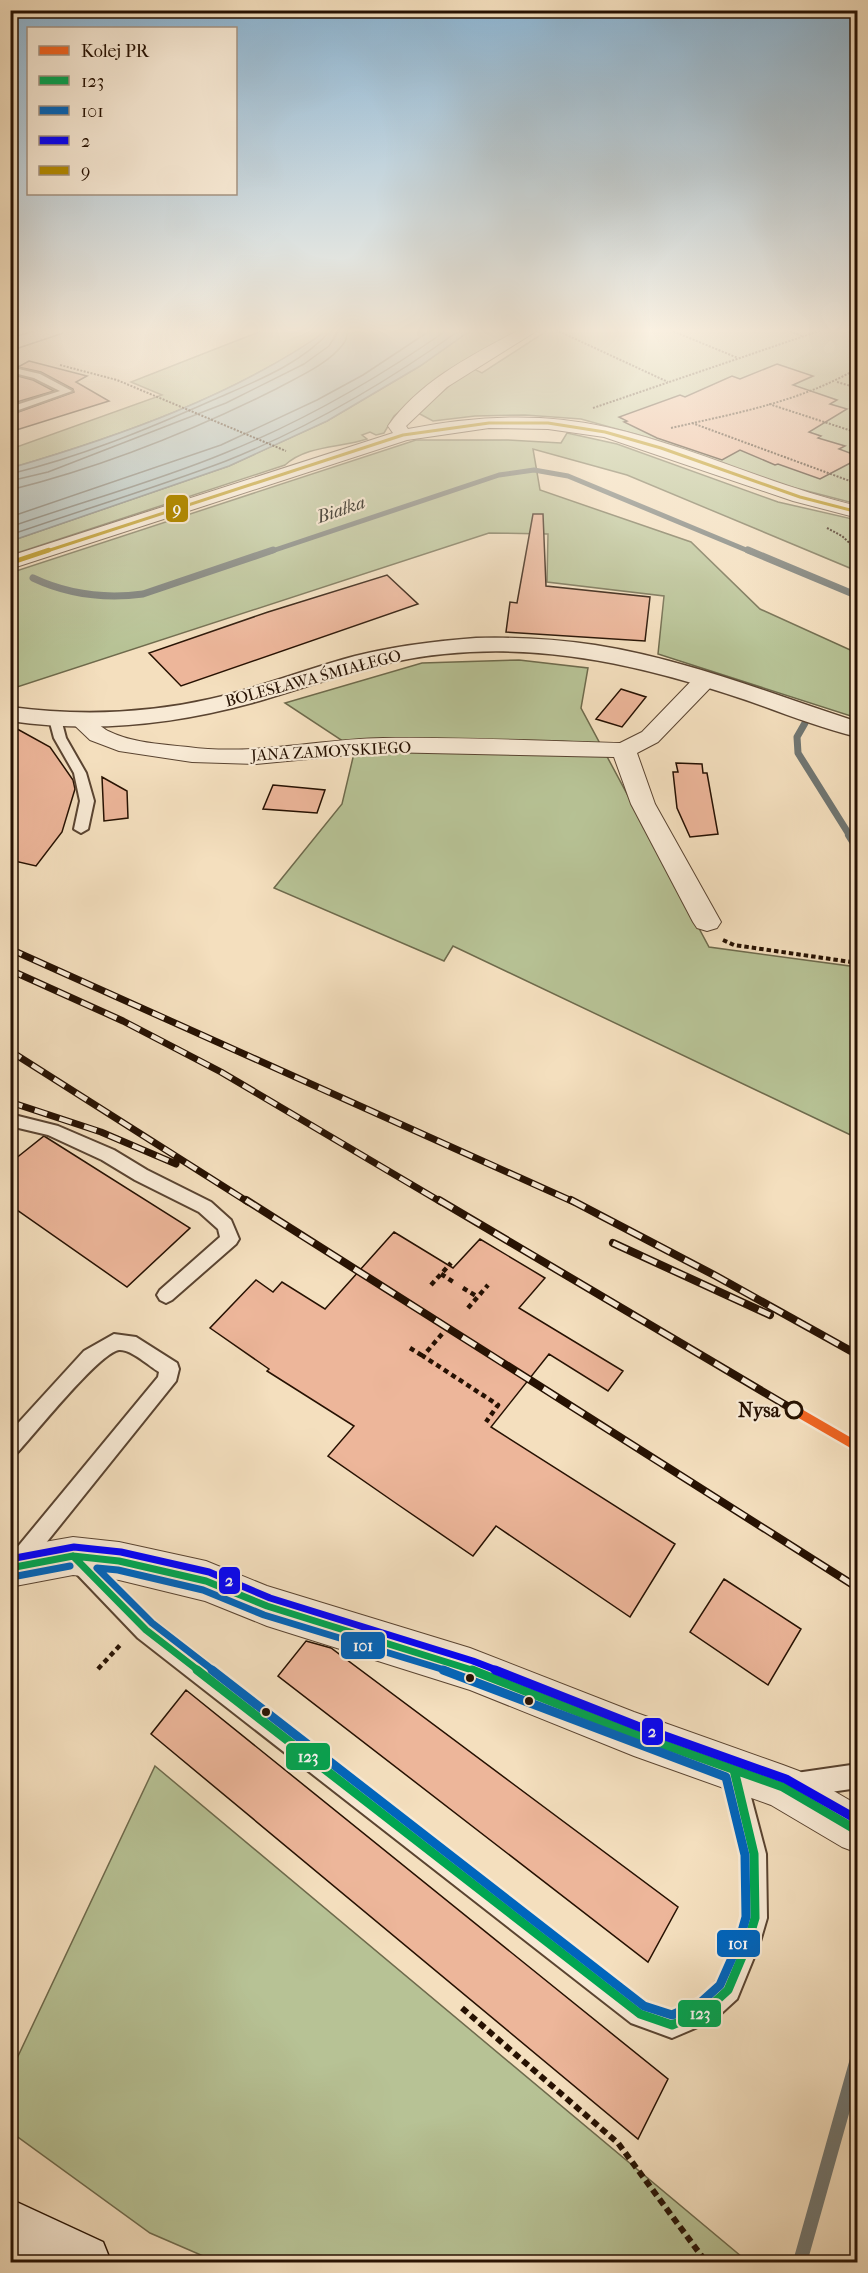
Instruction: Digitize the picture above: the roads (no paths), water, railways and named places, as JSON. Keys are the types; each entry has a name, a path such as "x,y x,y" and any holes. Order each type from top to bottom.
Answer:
{"street":[{"path":"10,563 400,436"},
{"path":"619,436 633,439 774,490 858,512"},
{"name":"BOLESŁAWA ŚMIAŁEGO","path":"10,714 55,719 111,720 195,710 272,689 353,663 415,651 450,646 536,646 589,652 655,664 858,730"},
{"name":"JANA ZAMOYSKIEGO","path":"81,720 98,735 127,746 192,755 256,757 381,745 624,750 650,738 705,680"},
{"path":"624,750 643,804 707,922"},
{"path":"12,1568 73,1556 119,1561 206,1581 267,1606 470,1669 634,1734 783,1787 858,1831"},
{"path":"10,2227 83,2262"}],"lane":[{"path":"55,719 60,738 80,773 87,801 81,829"},
{"path":"10,1120 52,1130 108,1155 141,1175 205,1207 225,1225 230,1239 166,1296"},
{"path":"10,1448 91,1357 114,1342 129,1343 170,1369 166,1381 12,1568"},
{"path":"73,1556 146,1630 640,2014 672,2025 705,2011 728,1990 747,1945 755,1918 754,1854 734,1770"},
{"path":"783,1787 858,1776"}],"water":[{"path":"110,436 294,436 229,466 11,541 11,468"}],"waterway":[{"name":"Białka","path":"269,552 499,475 534,470 568,476 751,552"},
{"name":"Białka","path":"33,578 73,592 101,596 143,594 273,550"},
{"name":"Białka","path":"748,550 858,596"},
{"path":"854,671 858,663"},
{"path":"805,723 797,737 798,753 850,836"},
{"path":"849,835 858,849"},
{"path":"800,2262 858,2056"}],"railway":[{"path":"10,949 574,1202"},
{"path":"10,970 123,1021 221,1072 441,1202"},
{"path":"10,1051 248,1202"},
{"path":"10,1102 101,1132 176,1164"},
{"path":"246,1200 858,1588"},
{"path":"439,1200 794,1410"},
{"path":"571,1200 716,1276 858,1355"},
{"path":"613,1243 770,1315"}],"rail line":[{"name":"PR","path":"794,1410 858,1447"}],"place":[{"name":"Nysa","path":"794,1410"}]}
